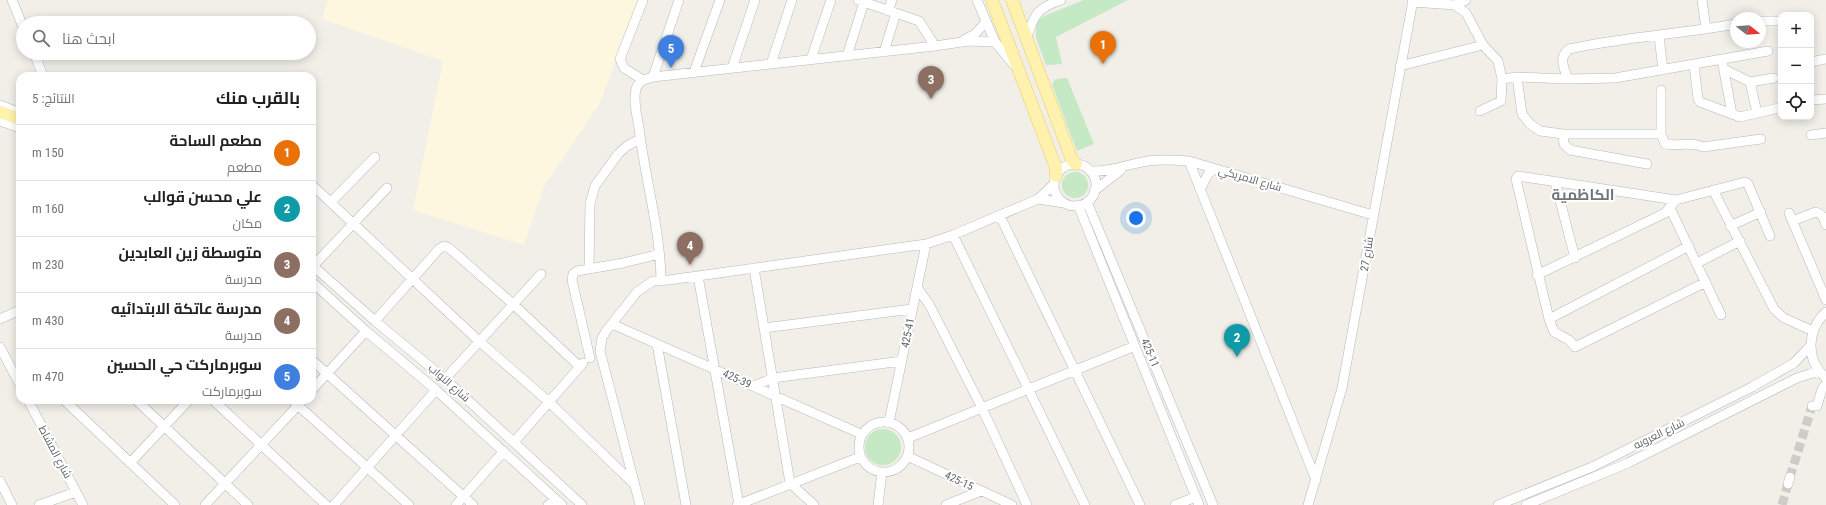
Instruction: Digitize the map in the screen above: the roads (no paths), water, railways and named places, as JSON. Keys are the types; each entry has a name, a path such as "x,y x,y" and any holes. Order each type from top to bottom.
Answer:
{"main road":[{"path":"992,0 1056,168 1055,180"},
{"path":"1012,0 1072,160 1076,164"},
{"path":"1020,72 1028,78 1032,77 1036,74 1038,67"},
{"path":"1029,95 1030,92 1036,87 1040,86 1047,90"},
{"path":"0,112 16,118"}],"street":[{"path":"12,0 19,16"},
{"path":"643,0 620,59 624,68 643,80"},
{"path":"653,77 679,0"},
{"path":"694,72 720,0"},
{"path":"732,68 755,0"},
{"path":"771,64 792,0"},
{"path":"811,59 831,0"},
{"path":"884,52 892,12 892,0"},
{"path":"977,0 995,42 1020,72"},
{"path":"1027,37 1038,11 1049,4 1061,0"},
{"path":"1413,1 1455,5 1466,0"},
{"path":"1702,0 1706,29"},
{"path":"847,56 861,1 919,21 935,46"},
{"name":"شارع 27","path":"1308,505 1342,388 1413,1"},
{"path":"1455,5 1466,13 1483,45 1498,61 1502,79 1501,101 1480,111"},
{"path":"1766,21 1778,21"},
{"path":"961,41 975,34 986,22"},
{"path":"1568,79 1562,61 1564,53 1569,49 1610,40 1660,36 1730,25"},
{"path":"1660,36 1663,70"},
{"path":"661,279 660,254 640,139 635,96 637,86 643,80 653,77 694,72 935,46 961,41 995,42"},
{"path":"1400,66 1483,45"},
{"path":"1502,79 1517,76 1568,79 1615,78 1694,65 1723,65 1768,51"},
{"path":"1814,61 1826,59"},
{"path":"37,60 41,72"},
{"path":"1694,65 1698,99 1700,102 1740,117 1778,108"},
{"path":"1723,65 1750,82 1774,78"},
{"path":"1723,65 1732,114"},
{"path":"1517,76 1522,114 1540,131 1563,134 1661,134"},
{"path":"1750,82 1757,113"},
{"path":"1661,90 1661,134 1665,144 1672,145 1695,143 1703,147 1761,139"},
{"path":"1814,100 1826,99"},
{"path":"0,105 16,111"},
{"path":"0,121 16,127"},
{"path":"1811,135 1826,133"},
{"path":"1563,134 1564,144 1570,150 1647,164"},
{"path":"589,269 590,204 595,186 618,154 627,146 640,139"},
{"path":"331,202 375,157"},
{"name":"شارع الامريكي","path":"1090,171 1102,172 1147,161 1168,159 1189,161 1373,215"},
{"path":"1189,161 1316,480"},
{"path":"640,505 600,351 602,338 646,284 661,279 698,276 926,244 953,235 1038,199 1065,167 1076,164 1090,171 1096,184 1094,192 1082,204 1068,204 1038,199"},
{"name":"شارع الامريكي","path":"1094,192 1126,167"},
{"path":"1200,190 1208,174 1215,169"},
{"path":"1706,282 1577,348 1554,332 1549,319 1537,275 1516,179 1518,176 1521,176 1676,200 1745,182 1748,184 1761,212 1770,236"},
{"path":"1055,180 1058,196 1068,204"},
{"path":"1555,181 1575,258"},
{"path":"316,263 355,224 387,188"},
{"path":"316,189 480,342 548,401 634,484"},
{"path":"1712,190 1778,314 1813,331"},
{"path":"1537,275 1575,258 1665,213 1676,200"},
{"name":"425-11","path":"1082,204 1135,346 1198,501"},
{"name":"425-11","path":"1082,204 1213,505"},
{"path":"1670,208 1721,315"},
{"path":"1730,226 1761,212"},
{"path":"1792,221 1816,212 1820,213 1824,218 1826,225"},
{"path":"1789,213 1826,300"},
{"path":"1000,216 1073,370 1140,505"},
{"path":"953,235 1085,505"},
{"path":"1697,264 1740,241"},
{"name":"425-41","path":"889,422 926,244"},
{"path":"375,321 439,249 444,246 449,248 513,304 579,366"},
{"path":"1549,319 1689,246"},
{"path":"590,358 572,280 573,274 577,271 660,254"},
{"path":"754,268 790,482 814,505"},
{"name":"شارع النواب","path":"316,269 375,321 445,379 582,505"},
{"path":"445,379 541,274"},
{"path":"698,276 738,505 790,482 860,456"},
{"name":"شارع النواب","path":"316,286 366,331 436,390 560,503"},
{"path":"917,287 930,306 982,408 1027,505"},
{"path":"764,328 912,309"},
{"path":"0,319 16,312"},
{"path":"1823,374 1813,359 1811,345 1813,331 1819,318 1826,312"},
{"name":"425-39","path":"612,324 861,434"},
{"path":"316,386 366,331"},
{"path":"658,344 686,505"},
{"name":"شارع العروبه","path":"1498,505 1592,466 1703,412 1794,363 1811,345"},
{"path":"908,438 1135,346"},
{"path":"0,347 16,377"},
{"path":"514,442 579,366 600,351"},
{"path":"754,386 772,378 902,361"},
{"path":"316,364 472,505"},
{"name":"شارع العروبه","path":"1526,505 1628,463 1797,378 1823,374"},
{"path":"1812,406 1817,406 1822,389 1826,384"},
{"path":"334,505 436,390"},
{"name":"شارع المشاط","path":"30,404 83,505"},
{"path":"68,404 175,505"},
{"path":"140,404 248,505"},
{"path":"130,463 185,404"},
{"path":"217,404 326,505"},
{"path":"205,505 261,445 296,404"},
{"path":"300,404 409,505"},
{"path":"889,422 897,425 904,431 908,438 909,447 907,456 897,468 882,472 873,470 865,464 860,456 858,441 861,434 873,423 889,422"},
{"path":"456,505 504,451"},
{"name":"425-15","path":"907,456 1012,505"},
{"path":"878,505 882,472"},
{"path":"0,481 12,505"},
{"path":"946,505 981,491"},
{"path":"39,505 76,492"},
{"path":"1175,505 1198,501"},
{"path":"548,505 560,503"}],"tunnel":[{"path":"1790,477 1812,406"},
{"path":"1782,505 1788,484"}],"place":[{"name":"مطعم الساحة","path":"1103,64"},
{"name":"سوبرماركت حي الحسين","path":"671,68"},
{"name":"متوسطة زين العابدين","path":"931,99"},
{"name":"مدرسة عاتكة الابتدائيه","path":"690,265"},
{"name":"علي محسن قوالب","path":"1237,357"}],"district":[{"name":"الكاظمية","path":"1583,195"}]}
